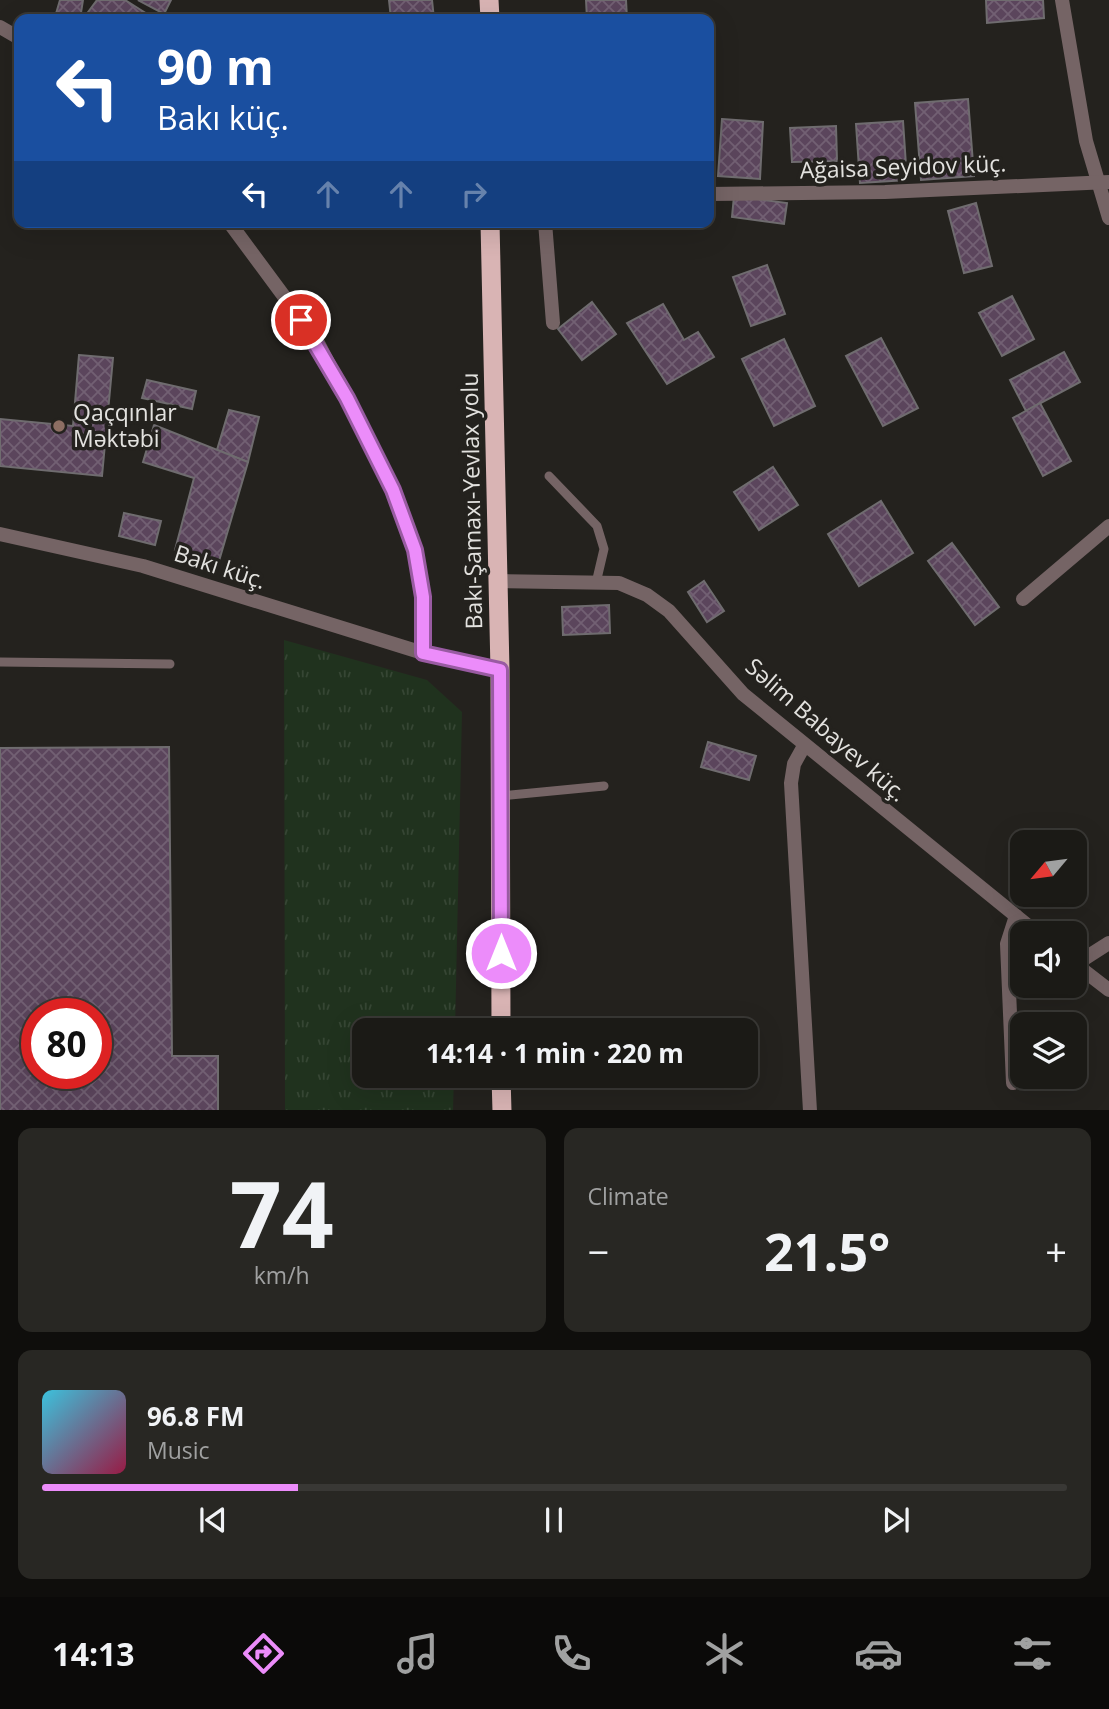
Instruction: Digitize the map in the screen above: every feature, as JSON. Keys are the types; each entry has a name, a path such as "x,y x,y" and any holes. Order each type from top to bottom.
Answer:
{"highway":[{"name":"Bakı-Şamaxı-Yevlax yolu","path":"491,228 500,670 501,1018"},
{"path":"501,1088 502,1110"}],"street":[{"path":"1062,0 1071,65 1104,183 1109,218"},
{"name":"Ağaisa Seyidov küç.","path":"714,194 885,192 1104,183"},
{"path":"233,228 317,341 393,490 415,550 423,597 423,653"},
{"path":"545,228 553,323"},
{"path":"1023,599 1109,526"},
{"name":"Bakı küç.","path":"0,534 144,566 423,653 500,670"},
{"name":"Səlim Babayev küç.","path":"498,581 619,583 647,594 669,611 743,694 1022,921"},
{"path":"804,746 794,764 791,783 810,1110"},
{"path":"1010,1014 1007,944 1016,916"},
{"path":"1087,957 1109,943"},
{"path":"1087,973 1109,990"}],"lane":[{"path":"549,476 597,526 604,549 596,583"},
{"path":"0,662 170,664"},
{"path":"500,796 604,786"}],"green space":[{"path":"284,640 427,680 462,712 455,1018 352,1018 352,1088 454,1088 453,1110 285,1110"}],"building":[{"path":"60,0 83,0 81,14 56,14"},
{"path":"97,0 125,0 147,14 87,14"},
{"path":"138,0 171,0 164,14"},
{"path":"389,0 432,0 433,14 390,14"},
{"path":"586,0 626,0 627,14 587,14"},
{"path":"986,0 1043,0 1044,18 987,23"},
{"path":"968,99 974,176 921,180 915,103"},
{"path":"722,119 763,122 760,179 718,176"},
{"path":"903,121 907,180 860,183 856,124"},
{"path":"836,126 837,161 792,162 790,128"},
{"path":"734,196 787,203 784,224 732,217"},
{"path":"976,203 992,266 964,273 948,211"},
{"path":"767,265 785,314 751,326 733,277"},
{"path":"1012,296 1034,339 1002,356 979,313"},
{"path":"592,302 616,334 582,360 558,329"},
{"path":"663,304 684,340 698,332 714,357 667,384 627,323"},
{"path":"881,338 918,408 883,426 846,356"},
{"path":"784,339 815,406 774,426 742,359"},
{"path":"1064,352 1080,382 1026,411 1010,380"},
{"path":"79,355 113,358 102,476 0,466 0,419 73,426"},
{"path":"147,380 196,391 192,409 142,398"},
{"path":"1040,403 1071,461 1043,476 1013,418"},
{"path":"229,410 259,417 248,462 217,450"},
{"path":"154,425 248,462 219,561 175,550 194,478 143,462"},
{"path":"773,467 798,505 759,530 734,492"},
{"path":"881,501 913,553 859,586 828,534"},
{"path":"124,513 161,521 155,545 119,536"},
{"path":"952,543 999,607 975,625 928,561"},
{"path":"704,581 724,611 707,622 688,592"},
{"path":"609,605 610,633 563,635 562,607"},
{"path":"708,742 756,756 749,780 701,767"},
{"path":"169,747 172,1056 218,1056 218,1110 0,1110 0,748"}],"place":[{"name":"Qaçqınlar Məktəbi","path":"59,426"}],"route":[{"path":"301,320 317,341 393,490 415,550 423,597 423,653 500,670 501,953"}]}
